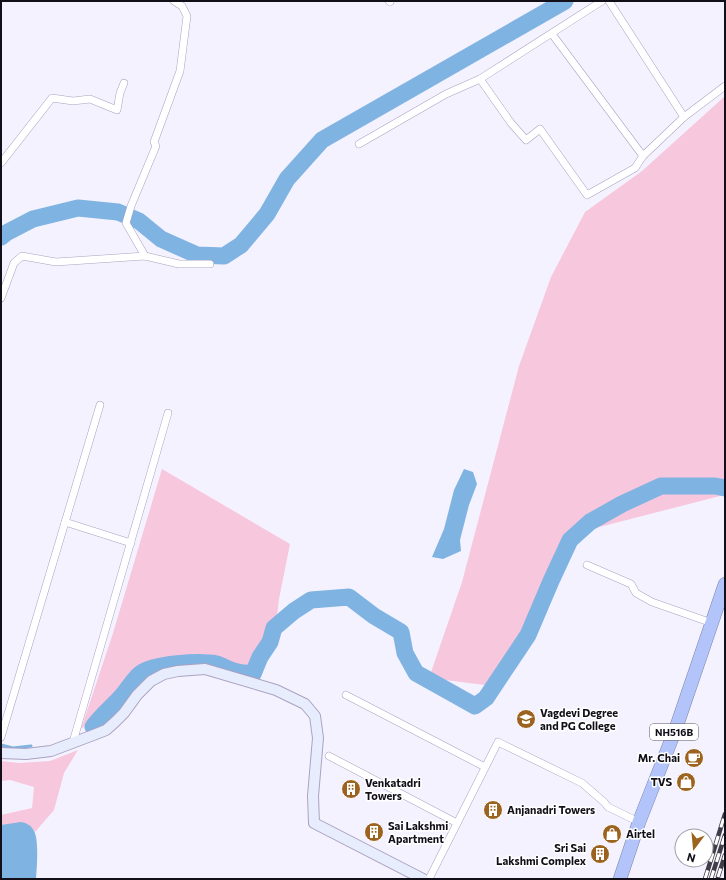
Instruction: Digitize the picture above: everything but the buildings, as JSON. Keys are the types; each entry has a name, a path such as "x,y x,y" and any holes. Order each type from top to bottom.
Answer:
{"highway":[{"name":"NH516B","path":"620,879 639,822 676,728 725,584"}],"street":[{"path":"145,256 126,223 131,206 156,146 154,142 180,71 187,16 182,6 174,1"},
{"path":"359,144 446,94 480,79 538,40 552,34 602,1"},
{"path":"609,1 684,117"},
{"path":"552,34 643,156"},
{"path":"480,79 511,123 526,140 540,129 587,195 635,168 643,156 684,117 725,86"},
{"path":"1,163 52,98 73,101 90,99 118,110 120,93 124,83"},
{"path":"1,298 14,264 22,256 56,262 145,256 180,264 210,264"},
{"path":"1,737 100,405"},
{"path":"73,742 168,413"},
{"path":"65,522 131,543"},
{"path":"587,565 631,584 636,593 652,602 712,623"},
{"path":"1,753 26,754 51,751 106,730 124,713 137,695 151,681 164,674 178,671 205,669 276,690 305,704 315,716 318,738 313,796 314,822 423,879 457,823 498,742 582,783 608,807 639,822"},
{"path":"346,695 485,767"},
{"path":"329,756 457,823"}],"shaded area":[{"path":"724,97 724,495 576,533 501,687 429,678 462,582 519,366 551,277 585,212 642,171"},
{"path":"162,469 290,544 279,599 274,642 258,679 217,661 196,660 172,662 158,664 135,672 110,705 81,729 113,633"},
{"path":"78,750 64,773 54,810 35,832 28,824 1,825 1,815 32,808 34,787 10,780 1,781 1,761 19,763 50,761"}],"water":[{"path":"464,469 473,472 477,484 469,505 460,540 461,551 443,559 432,557 444,529 454,490"},
{"path":"21,822 30,826 36,835 36,879 1,879 1,825"}],"waterway":[{"path":"1,237 33,219 78,208 118,212 139,221 161,239 197,255 224,256 241,245 267,214 287,179 322,140 565,1"},
{"path":"93,727 123,695 137,677 146,670 166,665 210,663 239,672 253,674 260,657 270,642 274,628 294,611 311,600 349,597 374,616 401,632 405,653 416,673 475,706 486,698 528,635 570,540 590,522 622,504 661,486 715,486 725,488"},
{"path":"1,745 13,748 31,746"}],"railway":[{"path":"705,879 725,814"},
{"path":"711,879 725,835"},
{"path":"718,877 725,855"}],"place":[{"name":"Vagdevi Degree and PG College","path":"526,719"},
{"name":"Mr. Chai","path":"694,758"},
{"name":"TVS","path":"686,782"},
{"name":"Venkatadri Towers","path":"351,789"},
{"name":"Anjanadri Towers","path":"493,810"},
{"name":"Sai Lakshmi Apartment","path":"374,832"},
{"name":"Airtel","path":"612,834"},
{"name":"Sri Sai Lakshmi Complex","path":"600,854"}]}
